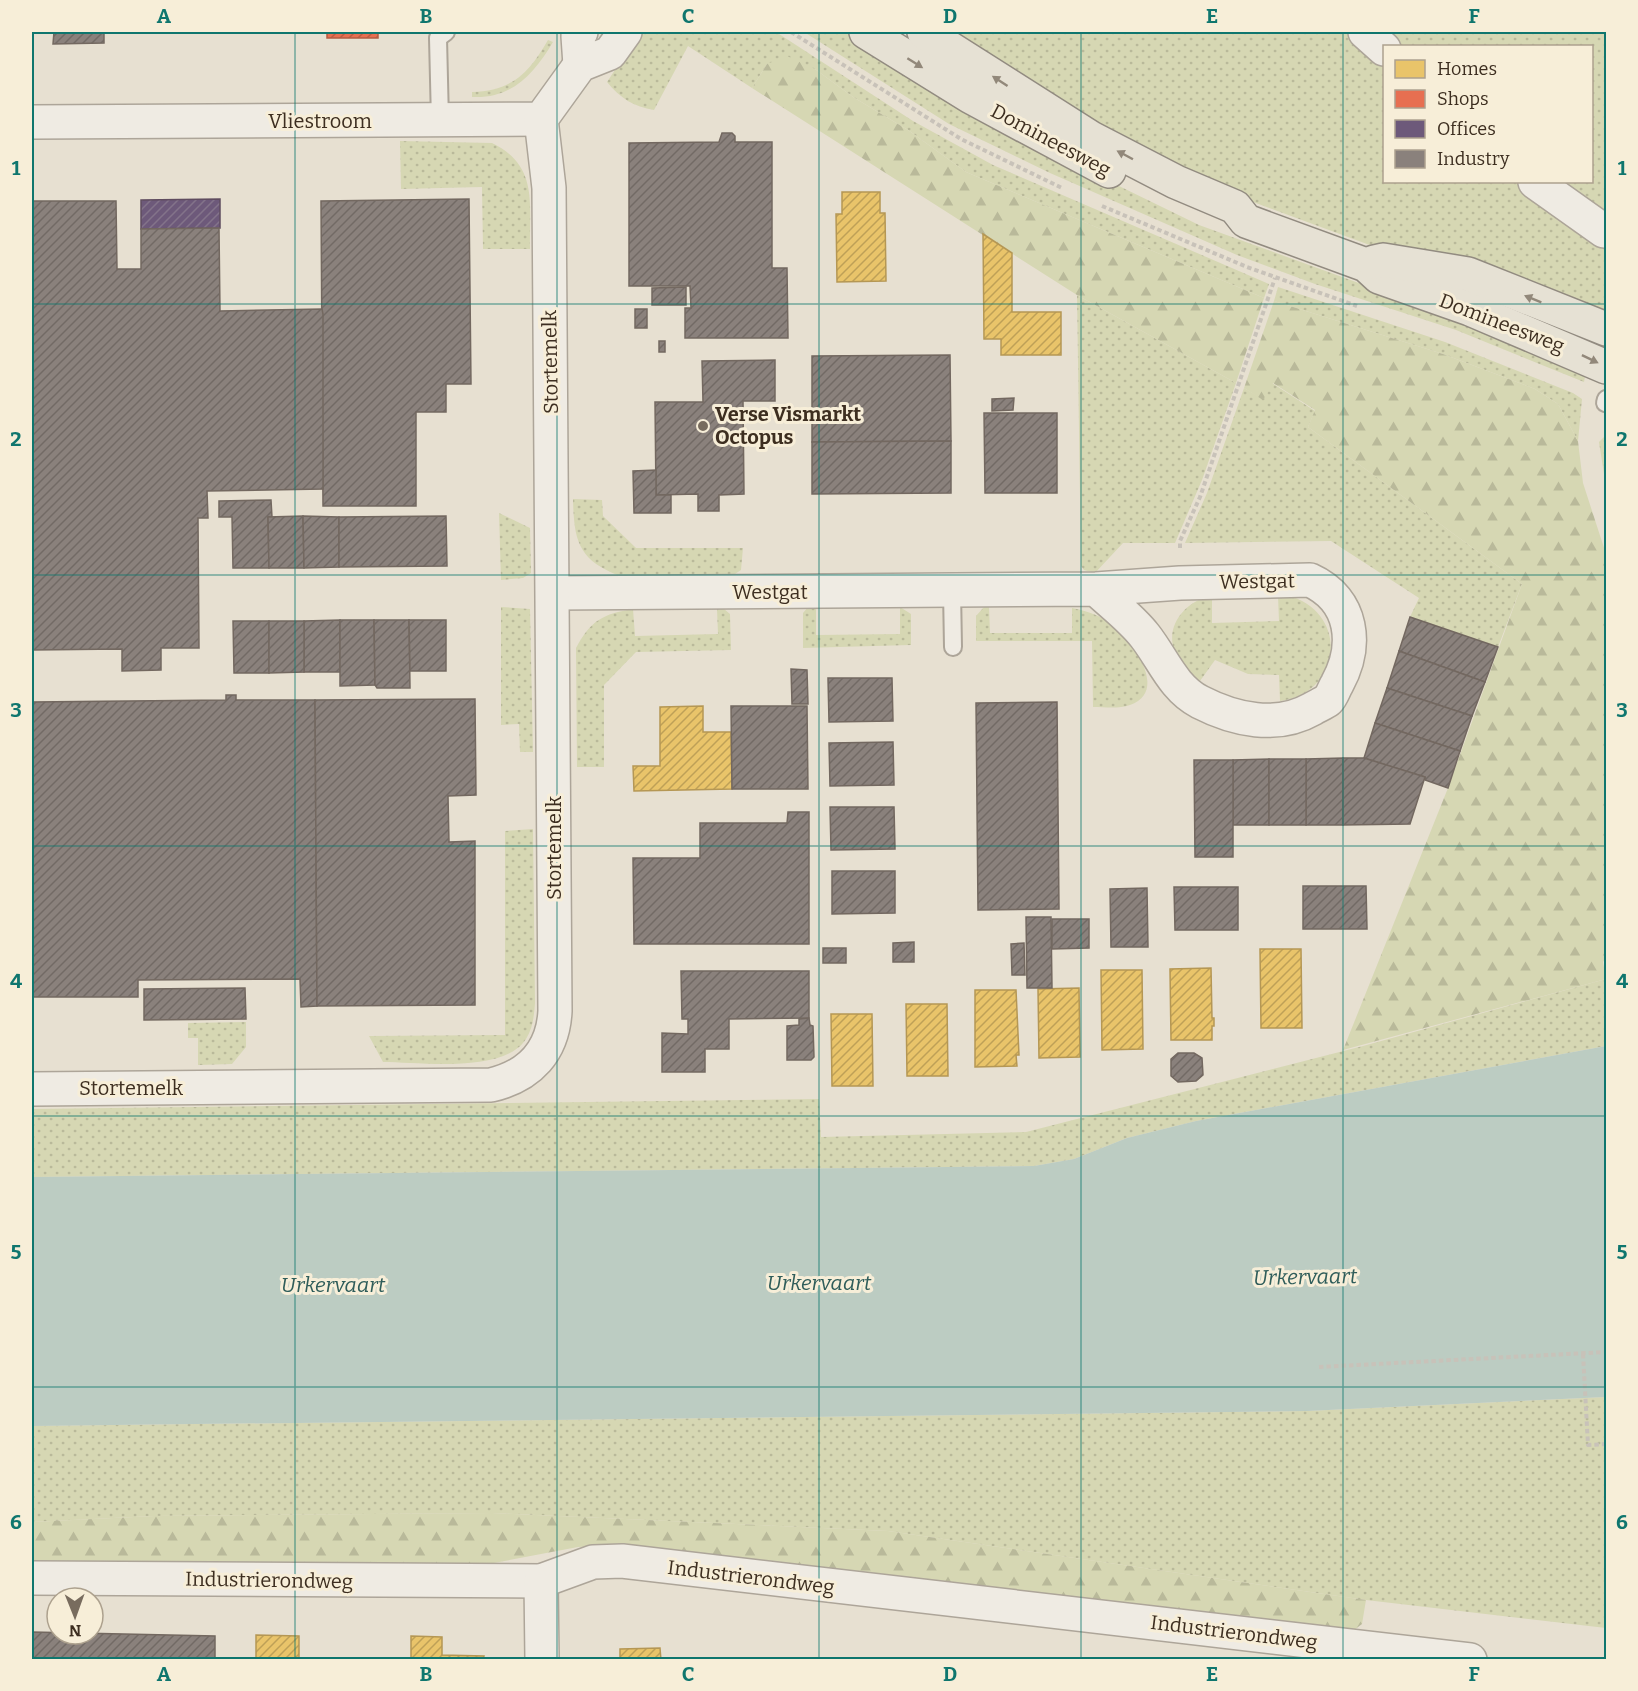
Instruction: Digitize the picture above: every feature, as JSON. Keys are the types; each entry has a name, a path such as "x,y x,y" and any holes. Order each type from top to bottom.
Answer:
{"main road":[{"name":"Domineesweg","path":"866,32 971,97 1145,190 1228,225 1246,221"},
{"name":"Domineesweg","path":"924,32 1091,138 1176,182 1235,207 1246,221 1366,265 1379,278 1470,309 1569,349 1606,367"},
{"name":"Domineesweg","path":"1366,265 1383,260 1468,274 1606,329"}],"street":[{"path":"580,32 578,36 580,65"},
{"path":"1365,32 1383,48"},
{"path":"541,119 580,65 610,53 619,33"},
{"name":"Vliestroom","path":"32,122 541,119"},
{"name":"Stortemelk","path":"32,1089 491,1085 513,1078 537,1062 550,1040 555,1011 553,594 549,188 541,119"},
{"path":"1536,183 1604,231"},
{"name":"Westgat","path":"553,594 1096,589 1180,583 1310,580 1321,585 1344,609 1351,634 1343,672 1328,700 1298,717 1260,721 1234,717 1198,701 1174,680 1144,634 1096,589"},
{"name":"Industrierondweg","path":"32,1578 541,1581 592,1562 622,1561 1331,1651 1470,1659"},
{"path":"541,1581 542,1659"}],"lane":[{"path":"440,121 438,38 446,32"},
{"path":"952,591 953,647"}],"path":[{"path":"790,32 961,139 1069,191"},
{"path":"1101,205 1275,278 1365,309"},
{"path":"1180,541 1200,497 1275,278"},
{"path":"1319,1367 1606,1352"},
{"path":"1583,1354 1588,1445 1606,1444"}],"green space":[{"path":"640,32 776,32 913,121 993,165 1269,284 1264,298 966,172 908,130 853,97 815,69 767,64 752,88 688,46 654,110 634,104 617,93 607,82"},
{"path":"804,32 849,32 932,84 1082,168 1199,225 1587,366 1584,382 1456,330 1315,284 1237,255 1050,173 949,124"},
{"path":"945,32 1347,32 1383,64 1383,183 1517,183 1606,250 1606,310 1394,254 1175,173"},
{"path":"1380,32 1606,32 1606,220 1550,183 1593,183 1593,45 1395,45"},
{"path":"548,40 553,42 546,54 530,74 520,82 499,94 472,97 472,92 498,88 518,78 534,62"},
{"path":"787,56 815,69 853,97 908,130 966,172 1264,298 1236,383 1077,295 752,88 767,64"},
{"path":"400,141 492,143 507,152 518,163 528,188 530,249 483,249 482,187 401,189"},
{"path":"1278,287 1445,342 1573,393 1582,399 1578,441 1558,404 1535,389 1443,354 1274,301"},
{"path":"1077,295 1236,383 1202,480 1175,543 1123,543 1095,573 1084,570 1081,566"},
{"path":"1274,301 1443,354 1535,389 1558,404 1578,441 1583,483 1606,554 1606,958 1603,962 1606,979 1343,1050 1448,788 1522,584 1308,427 1315,410 1273,383 1263,400 1244,388"},
{"path":"1272,383 1315,411 1308,427 1522,584 1498,647 1410,617 1419,598 1331,541 1185,543 1207,493 1244,388 1263,399"},
{"path":"1606,435 1606,487 1599,442"},
{"path":"573,499 602,500 603,516 636,548 743,548 741,570 735,574 620,576 595,563 581,547 575,526"},
{"path":"499,513 530,528 531,573 523,578 501,580"},
{"path":"1287,595 1307,604 1321,618 1329,634 1331,651 1327,668 1317,683 1301,695 1280,701 1279,675 1248,674 1215,660 1200,681 1177,656 1172,642 1175,624 1186,609 1202,598 1212,596 1212,623 1279,621 1278,596"},
{"path":"501,607 530,609 533,752 520,752 519,724 501,725"},
{"path":"808,607 816,608 816,635 900,634 900,607 911,614 911,645 803,648 803,613"},
{"path":"984,607 989,607 990,633 1072,633 1072,608 1100,617 1122,633 1138,654 1144,666 1147,689 1141,698 1130,705 1093,707 1092,641 976,641 976,616"},
{"path":"633,609 635,636 718,634 717,609 724,609 730,614 731,650 636,652 604,685 604,767 577,767 576,648 587,631 599,620 614,613"},
{"path":"533,829 535,1003 532,1026 526,1039 515,1050 481,1062 438,1064 383,1062 369,1036 505,1035 505,831"},
{"path":"1606,979 1606,1046 1196,1121 1127,1138 1074,1159 1034,1166 32,1177 32,1109 819,1099 821,1137 1026,1132 1363,1046"},
{"path":"246,1022 246,1047 232,1064 198,1065 198,1038 188,1038 188,1023"},
{"path":"1606,1397 1606,1628 1366,1600 888,1531 492,1513 154,1516 32,1522 32,1426 1307,1411"},
{"path":"492,1513 888,1531 1366,1600 1362,1624 1354,1630 617,1545 578,1547 478,1566 32,1562 32,1522 154,1516"}],"water":[{"name":"Urkervaart","path":"1606,1046 1606,1397 1307,1411 32,1426 32,1177 1034,1166 1074,1159 1127,1138 1196,1121"}],"building: Homes":[{"path":"842,192 880,192 880,213 885,213 886,281 837,282 836,214 842,214"},
{"path":"983,234 1012,253 1012,312 1061,312 1061,355 1001,355 1001,339 984,339"},
{"path":"703,706 703,732 731,732 732,789 634,791 633,766 660,766 660,707"},
{"path":"1260,949 1301,949 1302,1028 1261,1028"},
{"path":"1211,968 1212,1018 1214,1018 1212,1040 1171,1040 1170,969"},
{"path":"1101,970 1142,970 1143,1049 1102,1050"},
{"path":"1079,988 1080,1057 1039,1058 1038,989"},
{"path":"975,990 1016,990 1019,1055 1016,1055 1017,1066 975,1067"},
{"path":"906,1004 947,1004 948,1076 907,1076"},
{"path":"831,1014 872,1014 873,1086 832,1086"},
{"path":"256,1635 299,1636 299,1660 256,1660"},
{"path":"411,1636 442,1637 442,1655 484,1656 483,1660 411,1660"},
{"path":"660,1648 661,1660 620,1660 620,1649"}],"building: Shops":[{"path":"327,32 378,32 378,38 327,38"}],"building: Offices":[{"path":"220,199 220,228 141,229 141,200"}],"building: Industry":[{"path":"54,32 104,32 104,43 53,44"},
{"path":"722,133 732,133 735,136 735,142 772,142 772,268 787,268 788,338 685,338 685,308 691,308 690,286 629,286 629,143 719,142"},
{"path":"469,199 471,384 446,384 446,412 416,412 416,506 323,506 321,201"},
{"path":"32,201 116,201 117,269 141,269 141,229 219,228 220,311 322,309 323,489 207,491 208,518 198,518 199,648 161,648 161,670 122,671 122,649 32,650"},
{"path":"686,287 686,305 652,305 652,288"},
{"path":"635,309 647,309 647,328 635,328"},
{"path":"659,341 665,341 665,352 659,352"},
{"path":"950,355 951,441 812,442 812,356"},
{"path":"775,360 775,401 743,401 744,494 719,495 719,511 698,511 698,494 656,495 655,402 703,402 702,361"},
{"path":"1014,398 1013,410 992,411 992,399"},
{"path":"984,413 1057,413 1057,493 985,493"},
{"path":"951,441 951,493 812,494 812,442"},
{"path":"656,470 656,495 671,495 671,513 634,513 633,471"},
{"path":"271,500 272,517 268,517 269,568 233,568 232,517 219,517 219,501"},
{"path":"303,516 304,568 269,568 268,517"},
{"path":"303,516 339,517 339,567 304,568"},
{"path":"446,516 447,566 339,567 339,517"},
{"path":"1410,617 1498,647 1485,682 1399,651"},
{"path":"340,620 340,672 304,672 304,621"},
{"path":"340,620 374,620 375,685 340,686"},
{"path":"374,620 409,620 410,688 377,688 375,685"},
{"path":"409,620 446,620 446,671 410,671"},
{"path":"233,621 269,621 269,673 234,673"},
{"path":"269,621 304,621 304,672 269,673"},
{"path":"1399,651 1485,682 1472,716 1387,688"},
{"path":"791,669 807,670 808,704 792,704"},
{"path":"828,678 892,678 893,721 829,722"},
{"path":"1387,688 1472,716 1460,751 1375,723"},
{"path":"226,695 236,695 236,700 315,700 317,1006 301,1007 300,979 138,980 138,997 32,997 32,702 226,700"},
{"path":"475,699 476,795 448,796 449,842 475,841 475,1005 317,1006 315,700"},
{"path":"1057,702 1059,909 978,910 976,703"},
{"path":"731,706 807,706 808,789 732,789"},
{"path":"1375,723 1460,751 1448,788 1425,780 1425,777 1364,758"},
{"path":"893,742 894,785 830,786 829,743"},
{"path":"1343,758 1343,825 1306,825 1306,759"},
{"path":"1343,758 1364,758 1425,777 1410,824 1343,825"},
{"path":"1269,759 1269,825 1233,825 1233,760"},
{"path":"1269,759 1306,759 1306,825 1269,825"},
{"path":"1194,760 1233,760 1233,857 1195,857"},
{"path":"830,807 894,807 895,849 831,850"},
{"path":"788,812 809,812 809,944 634,944 633,858 700,858 700,823 787,823"},
{"path":"832,871 895,871 895,913 832,914"},
{"path":"1303,886 1366,886 1367,929 1303,929"},
{"path":"1174,887 1238,887 1238,930 1175,930"},
{"path":"1147,888 1148,947 1111,947 1110,889"},
{"path":"1026,917 1051,917 1052,988 1027,988"},
{"path":"1052,919 1089,919 1089,948 1052,949"},
{"path":"914,942 914,962 893,962 893,943"},
{"path":"1024,943 1025,975 1012,975 1011,944"},
{"path":"823,948 846,948 846,963 823,963"},
{"path":"681,971 809,971 809,1018 729,1019 729,1049 705,1049 705,1072 662,1072 662,1033 688,1034 688,1019 682,1019"},
{"path":"245,988 246,1019 144,1020 144,989"},
{"path":"809,1018 810,1025 813,1026 814,1057 811,1060 787,1060 787,1026 799,1025 799,1019"},
{"path":"1178,1053 1194,1053 1202,1058 1203,1075 1196,1081 1178,1082 1171,1076 1171,1059"},
{"path":"32,1632 45,1632 45,1646 105,1646 105,1634 215,1636 215,1660 32,1660"}],"place":[{"name":"Verse Vismarkt Octopus","path":"703,426"}]}
